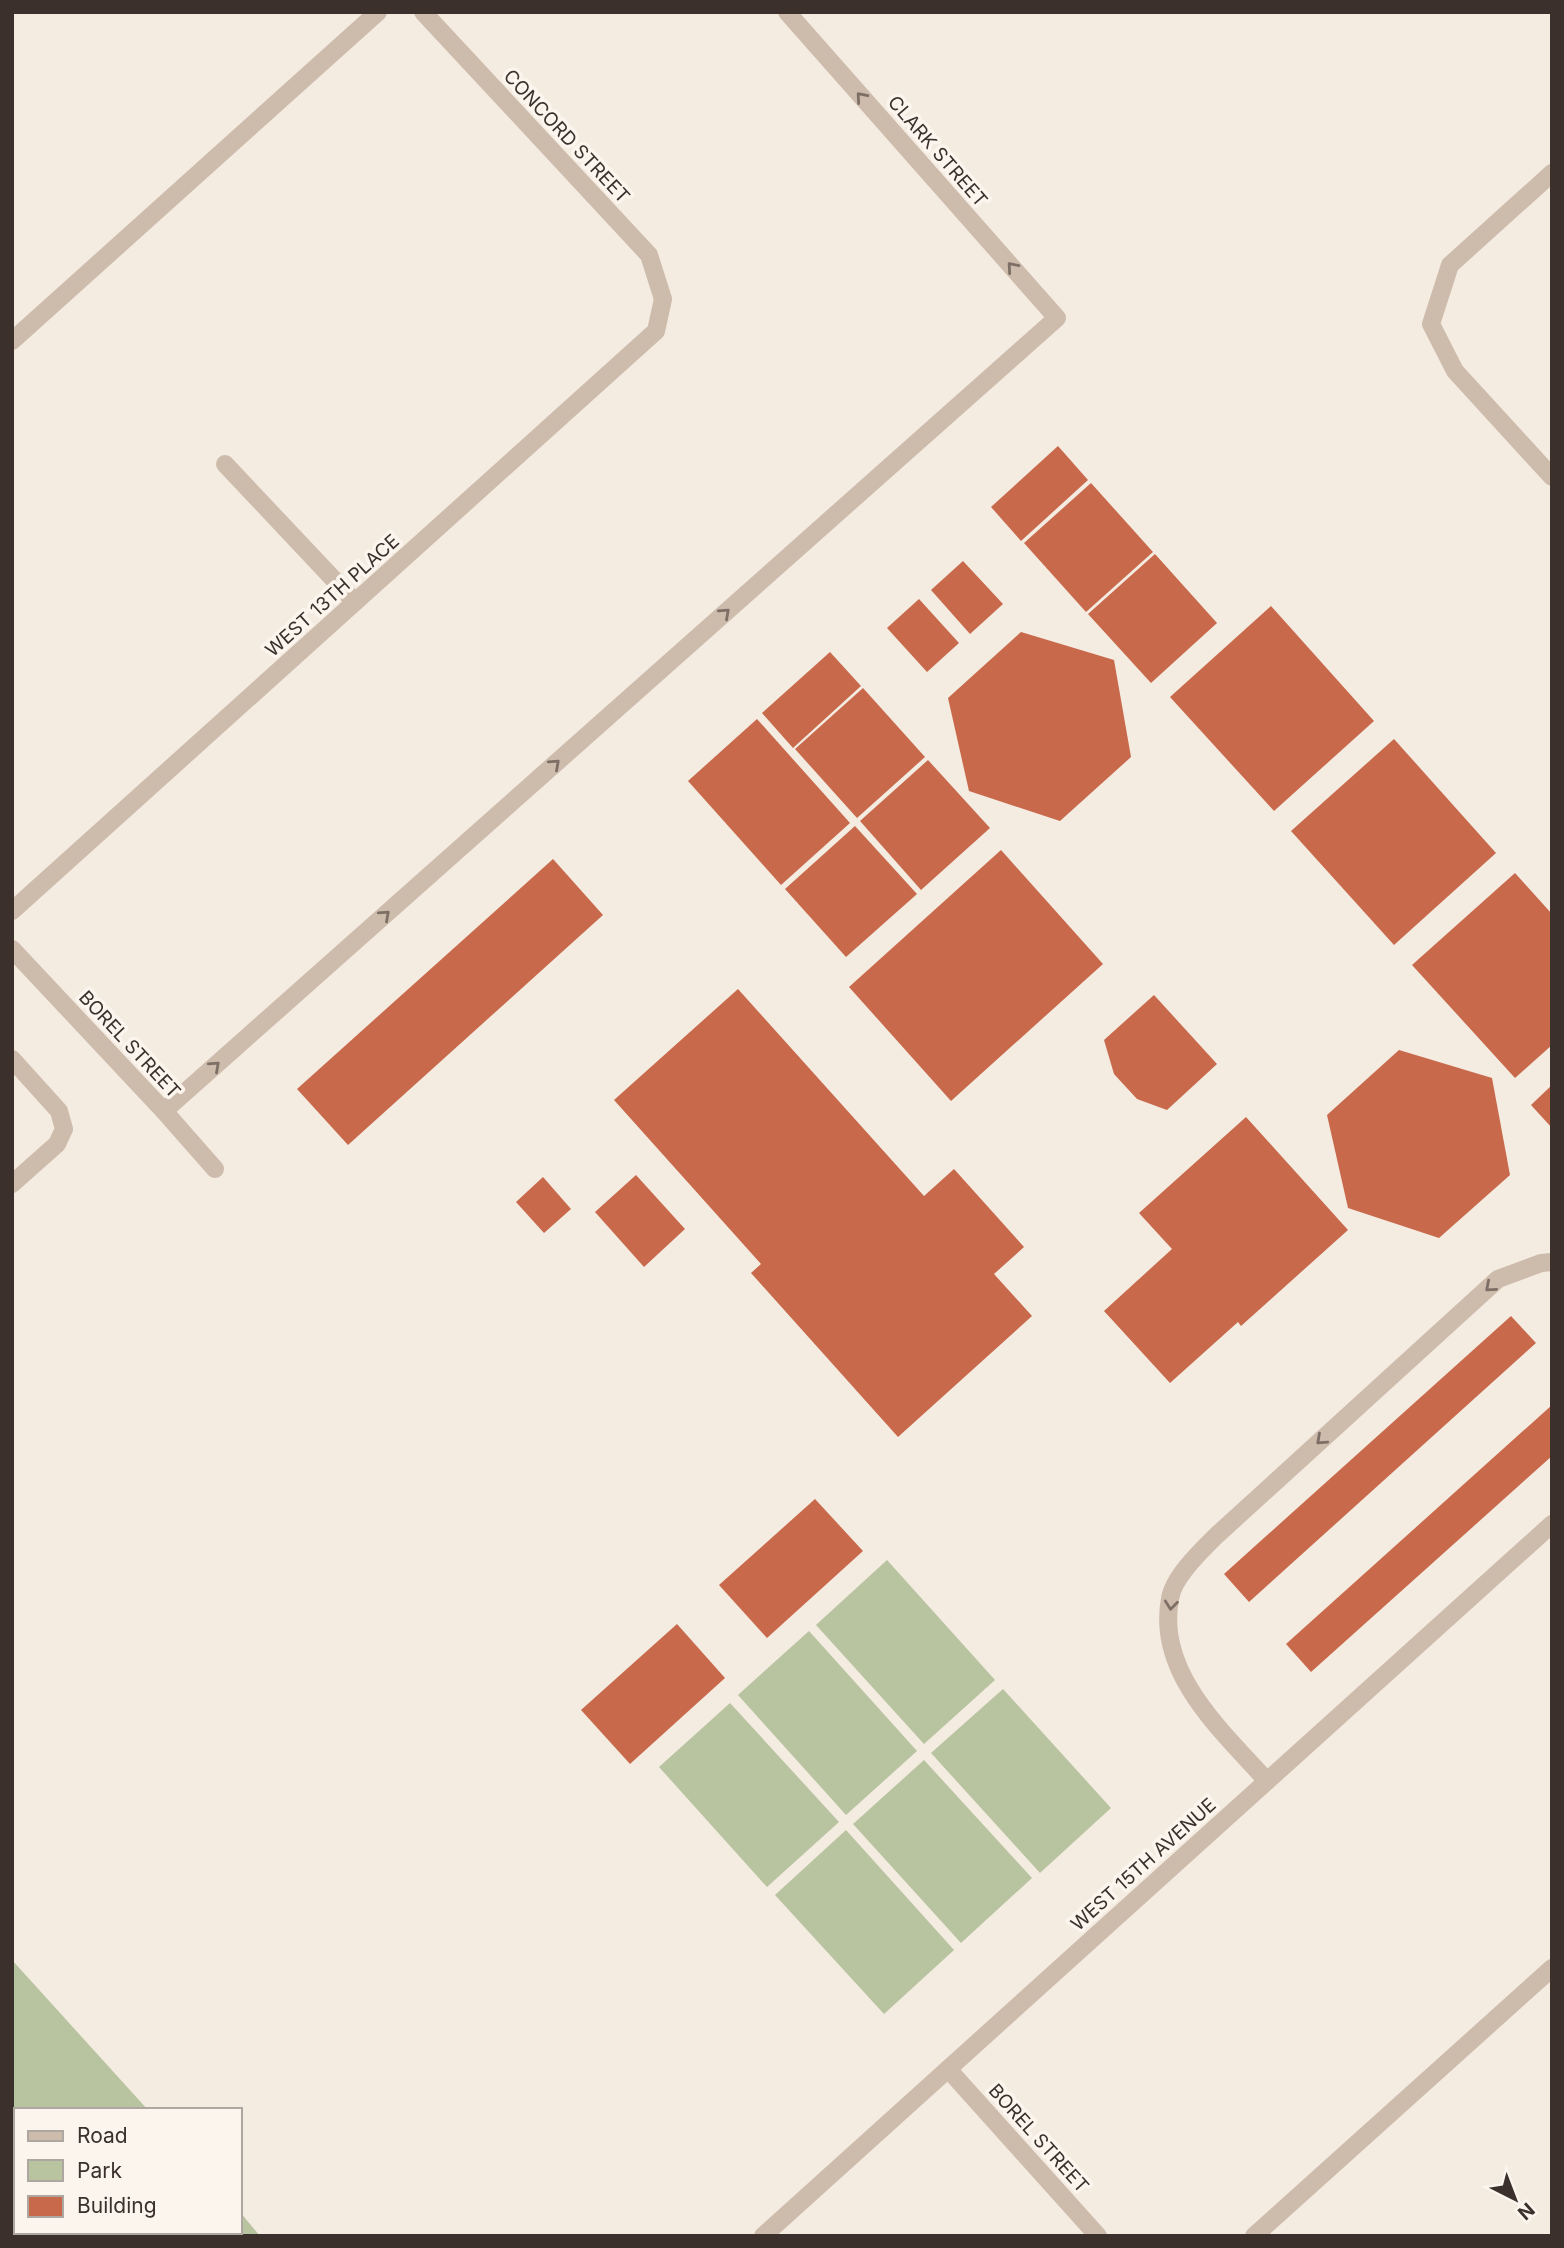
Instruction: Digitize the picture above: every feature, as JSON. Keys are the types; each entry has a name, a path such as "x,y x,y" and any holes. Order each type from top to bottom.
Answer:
{"street":[{"path":"12,341 378,12"},
{"name":"CONCORD STREET","path":"423,12 649,255 663,299"},
{"name":"CLARK STREET","path":"164,1111 1057,318 787,12"},
{"path":"1552,173 1450,265 1431,324 1455,371 1552,477"},
{"name":"WEST 13TH PLACE","path":"12,911 656,331 663,299"},
{"path":"225,464 355,602"},
{"name":"BOREL STREET","path":"12,949 215,1169"},
{"path":"12,1059 59,1111 64,1129 57,1144 12,1184"},
{"path":"1267,1781 1194,1698 1169,1642 1170,1597 1187,1566 1217,1535 1498,1279 1541,1263 1552,1262"},
{"name":"WEST 15TH AVENUE","path":"763,2236 1552,1524"},
{"path":"1254,2236 1552,1968"},
{"name":"BOREL STREET","path":"948,2069 1098,2236"}],"green space":[{"path":"887,1560 995,1680 924,1744 816,1625"},
{"path":"809,1631 917,1751 846,1815 738,1695"},
{"path":"1003,1689 1111,1808 1040,1873 931,1753"},
{"path":"730,1703 839,1822 767,1887 659,1767"},
{"path":"924,1760 1032,1878 961,1943 853,1824"},
{"path":"846,1830 954,1950 884,2014 775,1895"},
{"path":"12,1960 146,2108 14,2108 14,2234 242,2234 242,2214 260,2236 12,2236"}],"building":[{"path":"1058,446 1088,480 1021,541 991,507"},
{"path":"1091,483 1153,552 1086,612 1024,543"},
{"path":"1155,554 1217,623 1151,683 1088,614"},
{"path":"963,561 1003,604 970,634 931,590"},
{"path":"919,599 959,643 927,672 887,628"},
{"path":"1271,606 1374,721 1274,811 1170,697"},
{"path":"1021,632 1114,660 1131,757 1060,821 969,791 948,698"},
{"path":"830,652 861,686 793,748 762,713"},
{"path":"863,688 925,757 857,818 795,749"},
{"path":"757,719 850,823 781,885 688,781"},
{"path":"1394,739 1496,853 1394,945 1291,831"},
{"path":"928,760 990,828 921,890 860,821"},
{"path":"855,826 917,894 846,957 785,889"},
{"path":"1001,850 1103,964 951,1101 849,987"},
{"path":"553,859 603,915 348,1145 297,1089"},
{"path":"1515,873 1552,914 1552,1045 1515,1078 1412,965"},
{"path":"738,989 924,1196 954,1169 1024,1247 994,1274 1032,1316 898,1437 751,1273 761,1264 614,1100"},
{"path":"1154,995 1217,1064 1167,1110 1137,1099 1114,1074 1104,1040"},
{"path":"1399,1050 1492,1078 1510,1175 1439,1238 1348,1208 1327,1115"},
{"path":"1552,1085 1552,1128 1531,1105"},
{"path":"1246,1117 1348,1230 1241,1326 1238,1322 1170,1383 1104,1311 1172,1249 1139,1213"},
{"path":"636,1175 685,1229 644,1267 595,1212"},
{"path":"543,1177 571,1209 544,1233 516,1202"},
{"path":"1511,1316 1536,1343 1249,1602 1224,1574"},
{"path":"1552,1405 1552,1456 1311,1672 1286,1644"},
{"path":"815,1499 863,1551 767,1638 719,1585"},
{"path":"677,1624 725,1678 630,1764 581,1710"}]}
